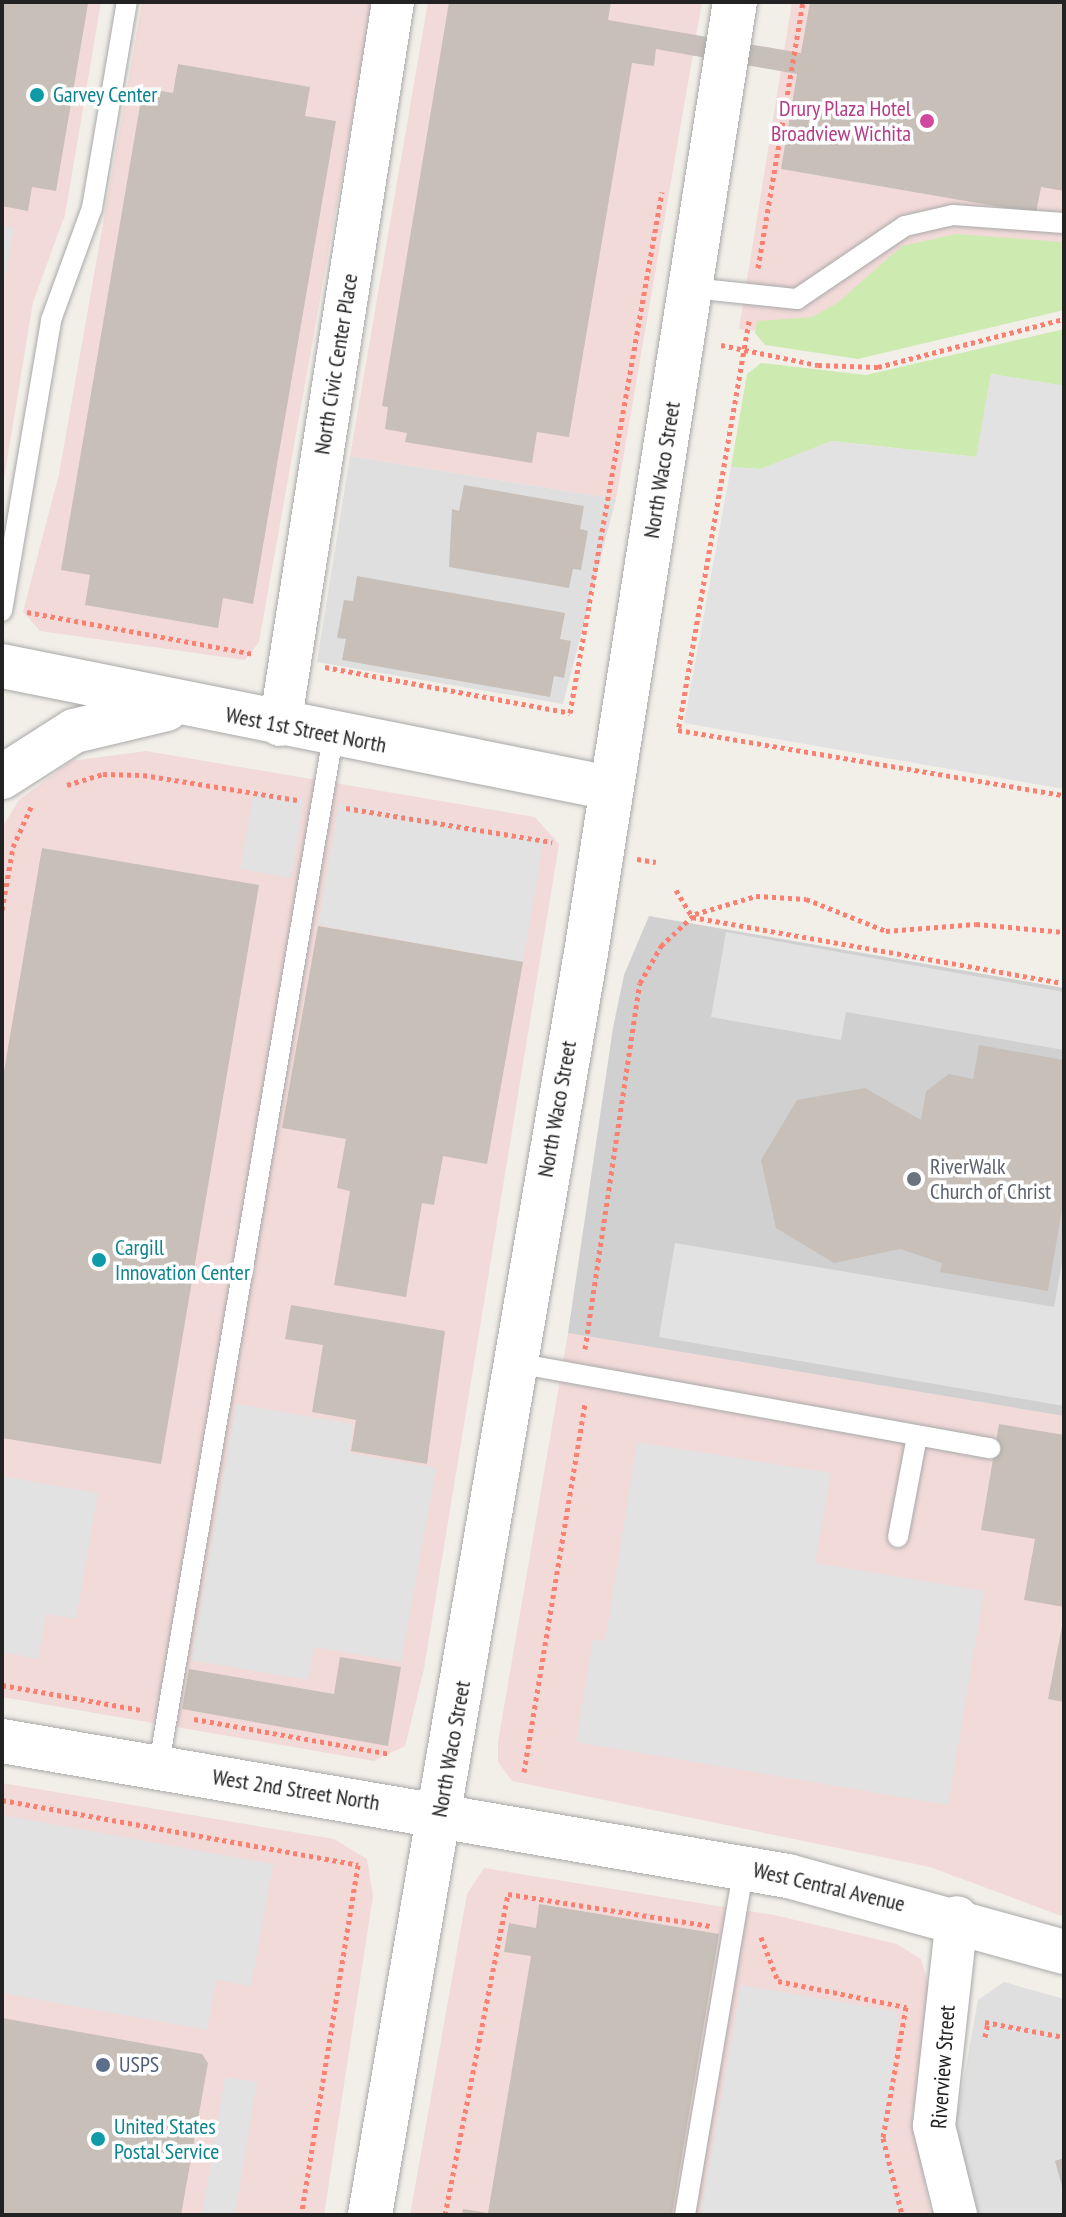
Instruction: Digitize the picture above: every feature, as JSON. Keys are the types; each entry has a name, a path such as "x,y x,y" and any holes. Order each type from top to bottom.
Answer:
{"street":[{"name":"North Civic Center Place","path":"280,725 393,2"},
{"name":"North Waco Street","path":"370,2215 516,1363 684,338 735,2"},
{"name":"West 1st Street North","path":"2,666 333,736 610,788"},
{"path":"19,786 74,731 184,705"},
{"name":"West 2nd Street North","path":"2,1741 158,1770 441,1812 589,1842"},
{"name":"West Central Avenue","path":"589,1842 744,1868 957,1917 1064,1952"},
{"name":"Riverview Street","path":"956,2215 934,2126 957,1917"}],"lane":[{"path":"2,611 51,320 92,208 127,2"},
{"path":"692,288 753,299 797,299 905,226 953,215 1064,223"},
{"path":"158,1770 333,736"},
{"path":"516,1363 990,1448"},
{"path":"898,1537 917,1436"},
{"path":"685,2215 744,1868"}],"path":[{"path":"803,2 678,730 1064,795"},
{"path":"570,713 663,188"},
{"path":"684,338 745,350 878,367 1064,319"},
{"path":"50,790 103,774 143,775 552,842"},
{"path":"2,910 19,786"},
{"path":"634,859 656,862"},
{"path":"676,890 692,917 1064,983"},
{"path":"524,1772 589,1376 582,1333 640,983 661,946 692,917 756,896 806,899 886,931 976,924 1064,932"},
{"path":"2,1800 358,1865 301,2215"},
{"path":"445,2215 508,1894 760,1934 778,1981 906,2007 883,2138 902,2215"}],"shaded area":[{"path":"2,2 101,2 65,215 33,302 2,491"},
{"path":"142,2 373,2 259,642 245,660 40,631 23,612 59,474"},
{"path":"428,2 702,2 616,499 350,456"},
{"path":"792,2 1064,2 1064,262 797,335 739,329"},
{"path":"2,226 14,228 2,296"},
{"path":"991,374 1064,386 1064,789 684,723 731,467 761,469 831,441 976,457"},
{"path":"350,456 616,499 563,704 317,662"},
{"path":"146,751 535,817 559,844 424,1669 405,1746 374,1761 2,1697 2,828 19,800 71,761"},
{"path":"254,791 304,799 291,878 240,869"},
{"path":"339,803 544,839 523,962 318,925"},
{"path":"649,916 1064,988 1064,1416 568,1333 613,1028 624,975"},
{"path":"726,932 1064,992 1064,1050 846,1012 841,1040 711,1017"},
{"path":"675,1243 1054,1307 1064,1250 1064,1406 659,1337"},
{"path":"568,1333 1064,1416 1064,1917 930,1867 512,1781 498,1762 498,1742"},
{"path":"236,1404 353,1424 349,1453 436,1468 401,1662 314,1647 308,1680 191,1660"},
{"path":"637,1442 831,1473 815,1563 984,1591 948,1805 576,1742 593,1639 605,1641"},
{"path":"2,1476 98,1493 76,1619 46,1614 38,1659 2,1652"},
{"path":"2,1783 334,1839 367,1859 373,1896 324,2215 2,2215"},
{"path":"2,1815 273,1864 251,1986 216,1980 207,2030 2,1993"},
{"path":"484,1868 774,1915 897,1944 921,1959 933,2000 912,2117 931,2215 410,2215 467,1894"},
{"path":"1004,1982 1064,1999 1064,2215 979,2215 955,2127 978,2000"},
{"path":"741,1985 898,2012 887,2152 904,2215 700,2215"},
{"path":"225,2077 257,2082 235,2215 202,2215"}],"green space":[{"path":"956,234 1064,242 1064,310 858,359 765,345 755,333 757,321 812,317 837,303 902,246"},
{"path":"1064,329 1064,386 991,374 977,457 832,441 761,469 731,467 747,374 761,363 866,375"}],"building":[{"name":"Garvey Center","path":"2,2 88,4 56,191 32,187 28,211 2,206"},
{"path":"449,2 611,2 608,20 801,53 810,2 1064,2 1064,191 1041,187 1036,213 781,169 797,74 656,49 654,66 632,63 569,437 537,432 532,463 405,442 407,433 385,429 388,407 382,406"},
{"path":"178,64 310,87 305,116 336,121 253,604 223,598 218,628 85,605 90,575 61,570 143,88 173,93"},
{"path":"464,485 584,506 580,529 588,531 581,570 573,569 569,588 449,567 452,509 459,511"},
{"path":"357,576 565,613 560,639 571,641 564,678 554,676 550,697 342,660 346,639 337,638 344,600 353,601"},
{"name":"Cargill Innovation Center","path":"42,848 259,885 161,1464 2,1438 2,1083"},
{"path":"318,926 523,962 487,1164 443,1156 434,1205 422,1203 406,1297 334,1285 350,1191 337,1188 346,1139 282,1128"},
{"name":"RiverWalk Church of Christ","path":"979,1045 1064,1060 1064,1198 1048,1291 940,1272 942,1263 900,1249 834,1263 776,1228 761,1160 797,1100 865,1088 921,1120 926,1091 949,1074 973,1079"},
{"path":"291,1305 445,1331 427,1464 351,1451 356,1420 312,1412 323,1345 285,1339"},
{"path":"999,1424 1064,1435 1064,1607 1024,1600 1035,1539 981,1530"},
{"path":"1064,1616 1064,1702 1048,1699"},
{"path":"340,1657 401,1667 388,1746 182,1709 189,1669 334,1694"},
{"path":"539,1904 719,1934 672,2215 462,2215 463,2209 488,2213 531,1956 504,1952 509,1923 536,1928"},
{"name":"United States Postal Service","path":"2,2018 202,2054 208,2063 181,2215 2,2215"},
{"path":"1064,2158 1064,2190 1063,2190 1055,2161"}],"place":[{"name":"Garvey Center","path":"37,95"},
{"name":"Drury Plaza Hotel Broadview Wichita","path":"927,121"},
{"name":"RiverWalk Church of Christ","path":"914,1179"},
{"name":"Cargill Innovation Center","path":"99,1260"},
{"name":"USPS","path":"103,2065"},
{"name":"United States Postal Service","path":"98,2139"}]}
